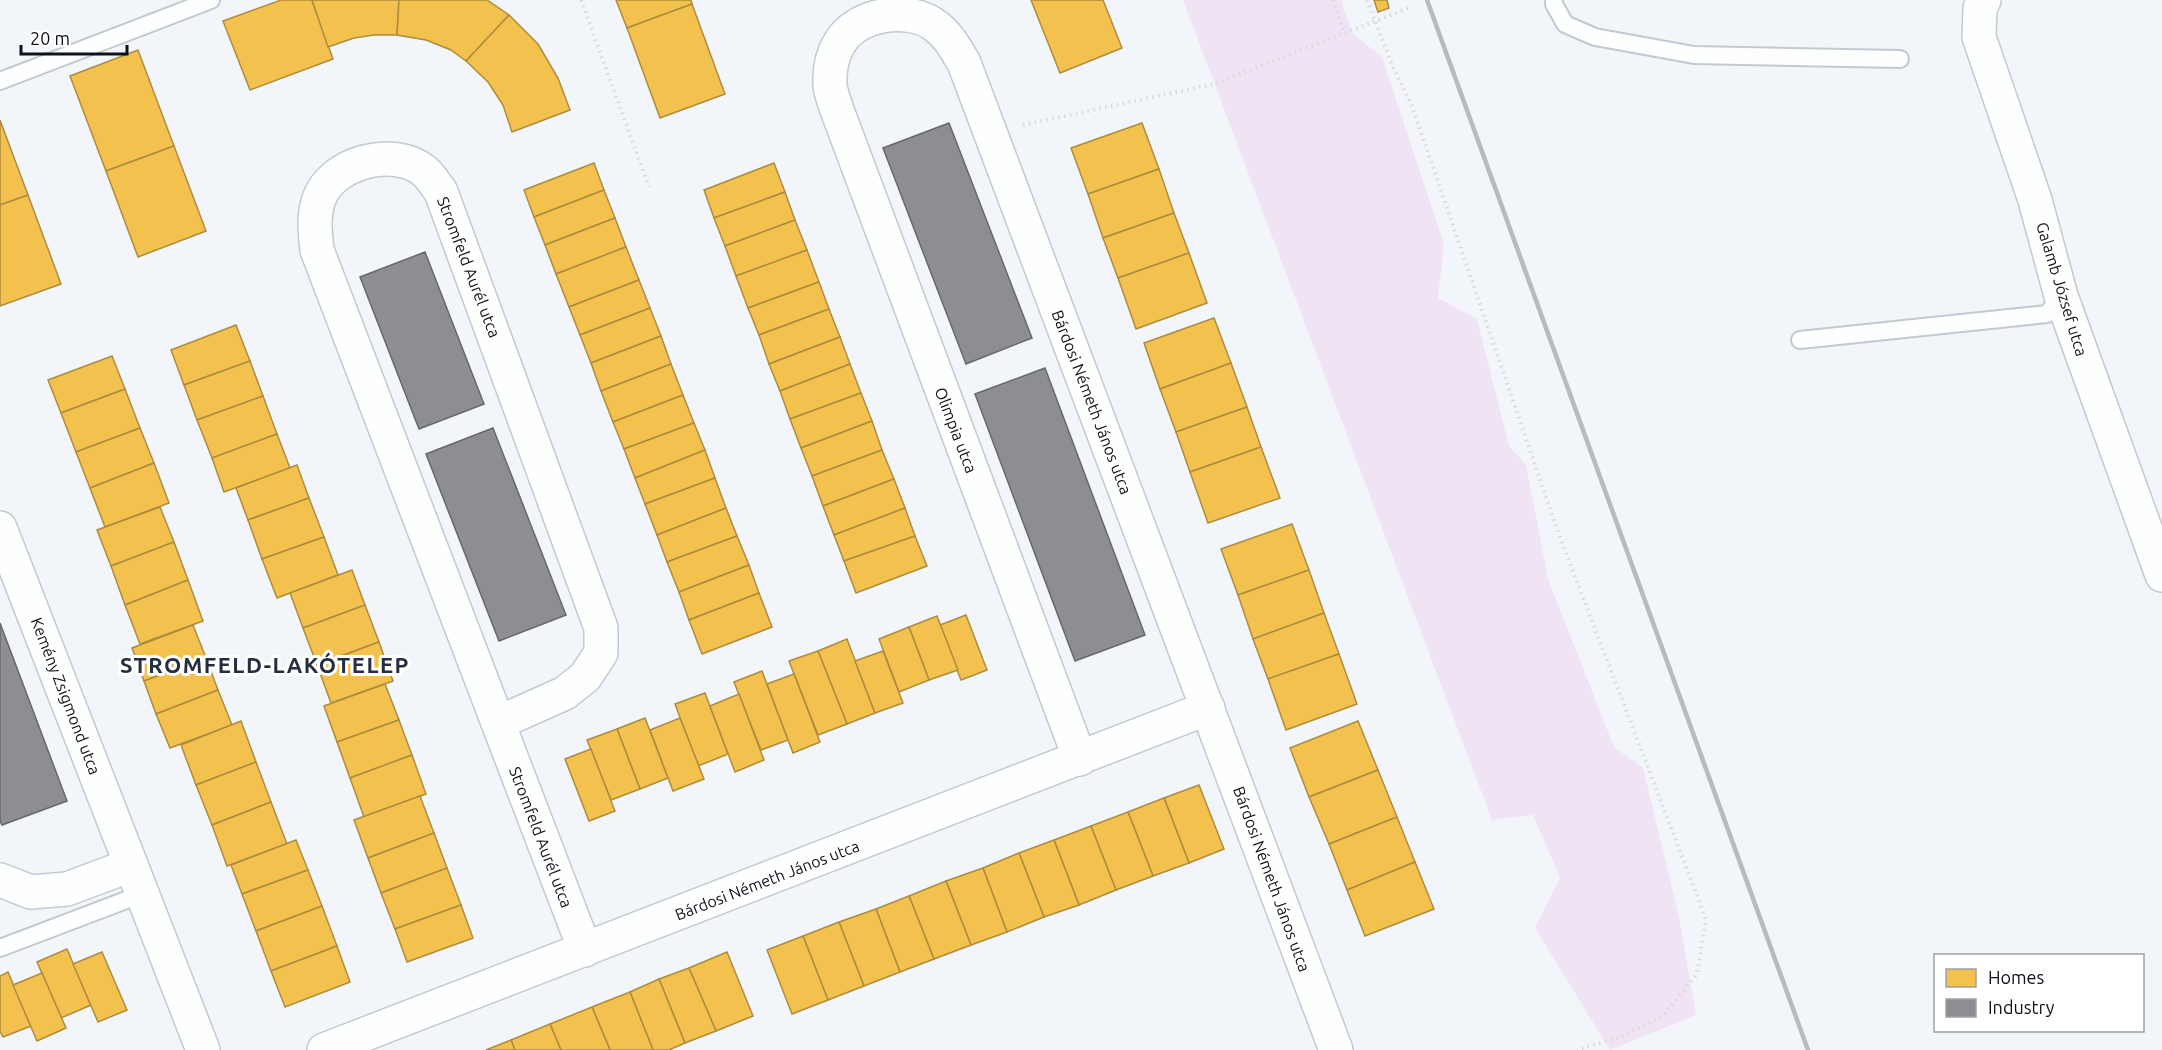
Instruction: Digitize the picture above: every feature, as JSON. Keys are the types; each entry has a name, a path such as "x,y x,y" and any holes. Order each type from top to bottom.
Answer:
{"street":[{"name":"Galamb József utca","path":"1984,0 1980,8 1979,37 2035,200 2061,296 2162,575"},
{"name":"Olimpia utca","path":"976,95 964,63 946,34 931,22 912,15 891,15 870,20 852,28 839,43 832,61 829,81 841,127 1080,759"},
{"name":"Bárdosi Németh János utca","path":"976,95 1336,1050"},
{"name":"Stromfeld Aurél utca","path":"498,723 565,693 585,677 601,653 601,628 441,192 423,170 415,166 398,159 366,161 337,174 320,197 314,223 317,250 498,723 585,950"},
{"name":"Kemény Zsigmond utca","path":"0,528 203,1050"},
{"name":"Bárdosi Németh János utca","path":"324,1050 1208,708"},
{"path":"0,880 31,892 137,880"}],"lane":[{"path":"0,81 211,0"},
{"path":"1554,0 1565,24 1595,37 1694,55 1900,59"},
{"path":"1800,339 2047,314 2061,296"},
{"path":"0,948 137,880"}],"path":[{"path":"581,0 649,187"},
{"path":"1333,0 1344,34"},
{"path":"1367,0 1393,67 1412,106 1558,532 1706,919 1697,974 1662,1017 1617,1038 1577,1050"},
{"path":"990,132 1214,84 1409,8"}],"shaded area":[{"path":"1183,0 1341,0 1352,33 1382,57 1444,244 1438,298 1477,319 1509,446 1526,465 1548,579 1614,747 1643,768 1679,917 1696,1015 1610,1050 1535,928 1560,878 1533,815 1492,820"}],"building: Homes":[{"path":"281,0 312,0 333,59 250,90 223,21"},
{"path":"312,0 399,0 397,35 354,38 328,47"},
{"path":"399,0 487,0 509,15 466,61 451,50 426,40 397,35"},
{"path":"616,0 691,0 692,4 627,28"},
{"path":"1031,0 1103,0 1122,48 1060,73"},
{"path":"1374,0 1387,0 1389,8 1378,12"},
{"path":"692,4 725,94 660,118 627,28"},
{"path":"509,15 538,44 558,78 570,110 512,132 503,105 488,82 466,61"},
{"path":"138,50 174,146 106,171 70,76"},
{"path":"0,120 28,195 0,205"},
{"path":"1142,123 1159,169 1088,194 1071,148"},
{"path":"174,146 206,231 138,257 106,171"},
{"path":"594,163 604,190 534,217 524,190"},
{"path":"774,163 785,192 714,218 704,190"},
{"path":"1159,169 1174,213 1103,238 1088,194"},
{"path":"604,190 615,218 545,245 534,217"},
{"path":"785,192 795,220 725,246 714,218"},
{"path":"28,195 61,284 0,306 0,205"},
{"path":"1174,213 1189,253 1118,278 1103,238"},
{"path":"615,218 626,247 556,274 545,245"},
{"path":"795,220 807,250 736,276 725,246"},
{"path":"626,247 639,280 569,307 556,274"},
{"path":"807,250 819,282 748,308 736,276"},
{"path":"1189,253 1207,303 1136,329 1118,278"},
{"path":"639,280 650,308 580,335 569,307"},
{"path":"819,282 829,309 759,335 748,308"},
{"path":"650,308 661,336 591,363 580,335"},
{"path":"829,309 840,337 769,364 759,335"},
{"path":"1214,318 1231,363 1160,389 1144,343"},
{"path":"236,325 250,361 184,385 171,350"},
{"path":"661,336 671,364 601,391 591,363"},
{"path":"840,337 850,364 780,391 769,364"},
{"path":"112,356 125,389 61,413 48,380"},
{"path":"250,361 263,396 197,420 184,385"},
{"path":"1231,363 1247,407 1176,432 1160,389"},
{"path":"671,364 683,395 613,422 601,391"},
{"path":"850,364 861,393 790,419 780,391"},
{"path":"125,389 140,428 76,452 61,413"},
{"path":"861,393 872,421 801,448 790,419"},
{"path":"683,395 694,423 624,449 613,422"},
{"path":"263,396 277,434 212,458 197,420"},
{"path":"1247,407 1261,447 1190,472 1176,432"},
{"path":"872,421 882,450 812,476 801,448"},
{"path":"694,423 705,450 635,478 624,449"},
{"path":"140,428 154,463 90,488 76,452"},
{"path":"277,434 290,468 224,492 212,458"},
{"path":"1261,447 1280,498 1208,523 1190,472"},
{"path":"705,450 715,478 645,504 635,478"},
{"path":"882,450 894,479 823,506 812,476"},
{"path":"154,463 169,503 105,527 90,488"},
{"path":"297,465 309,498 248,520 236,488"},
{"path":"715,478 726,508 657,535 645,504"},
{"path":"894,479 905,508 834,535 823,506"},
{"path":"309,498 324,537 262,559 248,520"},
{"path":"160,507 174,542 111,566 97,530"},
{"path":"726,508 737,536 667,562 657,535"},
{"path":"905,508 915,536 844,561 834,535"},
{"path":"1292,524 1309,570 1238,595 1221,549"},
{"path":"737,536 749,565 679,592 667,562"},
{"path":"915,536 927,566 856,593 844,561"},
{"path":"324,537 338,575 277,598 262,559"},
{"path":"174,542 188,580 125,605 111,566"},
{"path":"749,565 759,593 689,620 679,592"},
{"path":"352,570 365,605 303,628 290,593"},
{"path":"1309,570 1324,613 1253,639 1238,595"},
{"path":"188,580 203,621 140,644 125,605"},
{"path":"759,593 772,627 702,654 689,620"},
{"path":"365,605 379,642 317,665 303,628"},
{"path":"1324,613 1339,654 1268,679 1253,639"},
{"path":"966,615 987,670 961,680 940,625"},
{"path":"937,616 958,670 929,680 909,627"},
{"path":"193,625 206,658 144,681 132,648"},
{"path":"909,627 929,680 899,692 879,639"},
{"path":"847,639 875,713 847,724 818,651"},
{"path":"379,642 393,681 331,703 317,665"},
{"path":"818,651 847,724 818,735 789,661"},
{"path":"883,651 903,703 875,713 855,661"},
{"path":"1339,654 1357,704 1286,730 1268,679"},
{"path":"206,658 218,690 156,714 144,681"},
{"path":"762,671 788,740 761,750 734,682"},
{"path":"794,674 820,742 793,753 767,684"},
{"path":"385,684 399,720 337,742 324,706"},
{"path":"218,690 232,725 170,748 156,714"},
{"path":"705,693 728,754 698,766 675,704"},
{"path":"739,694 764,760 735,772 710,706"},
{"path":"645,718 668,778 640,789 617,729"},
{"path":"680,718 704,779 673,791 650,730"},
{"path":"399,720 412,755 350,778 337,742"},
{"path":"241,721 256,762 196,785 181,745"},
{"path":"1358,721 1378,770 1309,797 1290,748"},
{"path":"617,729 640,789 611,800 587,740"},
{"path":"591,749 615,811 589,821 565,759"},
{"path":"412,755 426,794 364,817 350,778"},
{"path":"256,762 271,802 212,825 196,785"},
{"path":"1378,770 1397,817 1329,844 1309,797"},
{"path":"1199,785 1224,849 1189,863 1164,798"},
{"path":"420,796 434,833 368,858 354,820"},
{"path":"1164,798 1189,863 1153,876 1128,812"},
{"path":"271,802 287,844 227,866 212,825"},
{"path":"1128,812 1153,876 1116,890 1091,826"},
{"path":"1397,817 1415,862 1347,890 1329,844"},
{"path":"1091,826 1116,890 1079,905 1054,840"},
{"path":"434,833 447,868 381,893 368,858"},
{"path":"296,840 308,870 242,894 231,865"},
{"path":"1054,840 1079,905 1044,917 1019,853"},
{"path":"1019,853 1044,917 1007,932 983,868"},
{"path":"1415,862 1434,909 1365,936 1347,890"},
{"path":"447,868 461,905 395,929 381,893"},
{"path":"983,868 1007,932 971,945 946,881"},
{"path":"308,870 322,906 256,931 242,894"},
{"path":"946,881 971,945 934,959 909,896"},
{"path":"909,896 934,959 900,972 876,909"},
{"path":"461,905 473,938 407,962 395,929"},
{"path":"322,906 337,946 271,971 256,931"},
{"path":"876,909 900,972 864,986 839,922"},
{"path":"839,922 864,986 828,1000 803,936"},
{"path":"803,936 828,1000 792,1014 767,950"},
{"path":"337,946 350,982 285,1007 271,971"},
{"path":"67,949 91,1005 61,1018 37,962"},
{"path":"102,952 127,1010 98,1022 73,964"},
{"path":"727,952 753,1016 716,1031 689,968"},
{"path":"689,968 716,1031 685,1043 659,979"},
{"path":"8,972 31,1026 3,1037 0,1031 0,976"},
{"path":"42,973 66,1028 37,1041 13,985"},
{"path":"659,979 685,1043 669,1050 653,1050 630,992"},
{"path":"630,992 653,1050 610,1050 592,1007"},
{"path":"592,1007 610,1050 561,1050 550,1024"},
{"path":"550,1024 561,1050 515,1050 511,1040"},
{"path":"511,1040 515,1050 486,1050"}],"building: Industry":[{"path":"949,123 1032,338 966,364 883,148"},
{"path":"425,252 484,404 419,429 360,277"},
{"path":"1045,368 1145,635 1075,661 975,394"},
{"path":"493,428 566,615 499,641 426,454"},
{"path":"0,623 67,801 2,825 0,821"}],"railway":[{"path":"1427,0 1808,1050"}],"district":[{"name":"STROMFELD-LAKÓTELEP","path":"265,665"}]}
